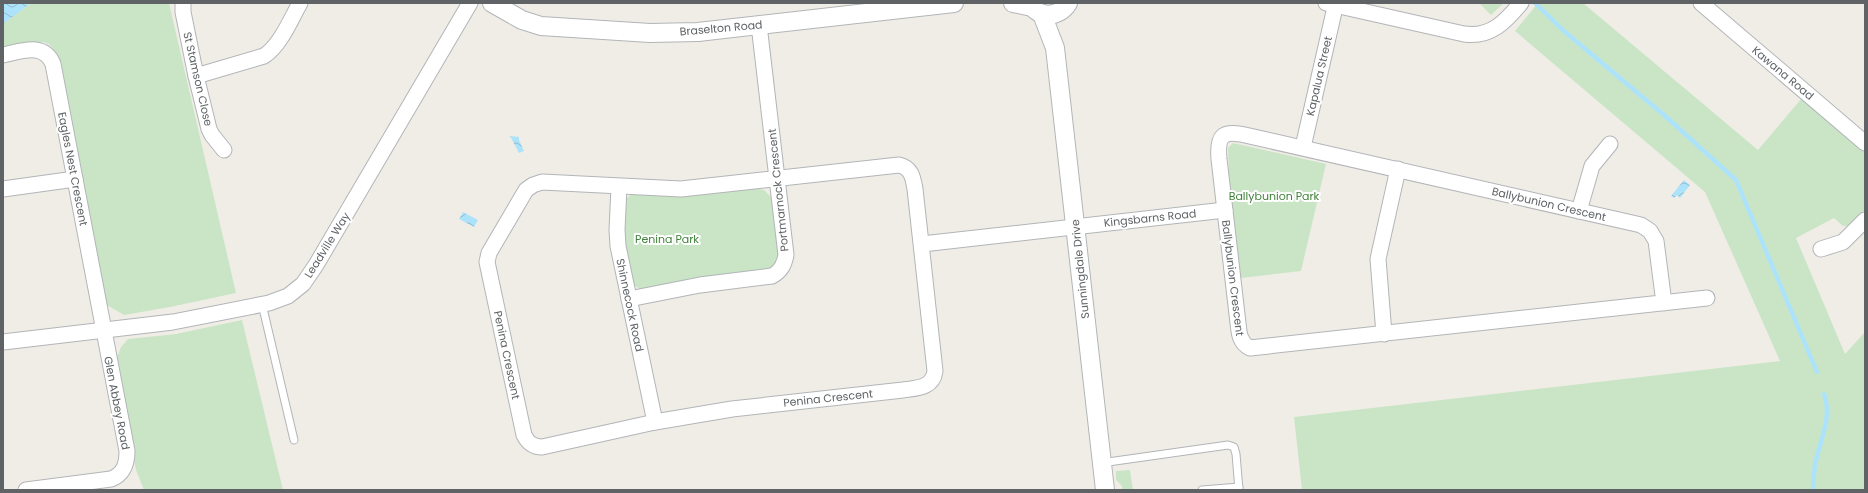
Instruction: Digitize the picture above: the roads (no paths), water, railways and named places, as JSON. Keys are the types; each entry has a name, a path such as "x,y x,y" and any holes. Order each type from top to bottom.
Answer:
{"street":[{"name":"St Stamson Close","path":"183,3 183,12 196,76 209,129 224,150"},
{"path":"196,76 264,56 276,44 300,3"},
{"name":"Leadville Way","path":"3,342 173,322 262,304 288,296 303,284 316,266 470,3"},
{"name":"Braselton Road","path":"492,3 522,20 541,26 668,33 698,32 759,25 898,6 954,3"},
{"path":"1013,3 1056,14 1065,6"},
{"path":"1333,4 1469,35 1483,34 1496,29 1504,23 1517,8"},
{"name":"Kapalua Street","path":"1303,147 1333,4"},
{"name":"Kawana Road","path":"1707,5 1865,143"},
{"name":"Sunningdale Drive","path":"1065,6 1055,48 1105,490"},
{"name":"Sunningdale Drive","path":"1034,8 1055,48"},
{"name":"Portmarnock Crescent","path":"629,299 700,285 772,276 776,274 783,265 786,255 759,25"},
{"name":"Eagles Nest Crescent","path":"3,55 34,49 41,50 50,58 75,179 103,330"},
{"name":"Ballybunion Crescent","path":"1664,303 1656,241 1650,231 1641,225 1235,132 1230,132 1221,137 1218,146 1225,210 1240,338 1245,346 1255,348 1384,334 1664,303 1707,298"},
{"path":"1579,211 1592,166 1610,144"},
{"name":"Penina Crescent","path":"885,166 905,167 913,176 922,244 935,371 932,380 929,384 910,389 732,409 655,422 542,447 531,444 524,435 488,268 487,262 489,252 530,187 542,182 619,187 681,189 885,166"},
{"path":"1384,334 1378,259 1398,170"},
{"path":"3,189 75,179"},
{"name":"Shinnecock Road","path":"619,187 617,238 655,422"},
{"name":"Kingsbarns Road","path":"1075,227 1225,210"},
{"path":"1821,249 1843,242 1865,220"},
{"path":"922,244 1075,227"},
{"name":"Glen Abbey Road","path":"26,490 111,479 122,473 126,466 127,451 103,330"}],"lane":[{"path":"262,304 294,440"},
{"path":"1101,463 1228,445 1234,447 1239,488 1202,490"}],"water":[{"path":"3,3 31,3 3,24"},
{"path":"510,136 519,137 524,151 519,153"},
{"path":"1684,180 1690,185 1680,198 1677,195 1674,198 1671,196"},
{"path":"463,212 478,220 474,227 459,219"}],"waterway":[{"path":"1535,3 1565,32 1664,115 1736,180 1817,372"},
{"path":"1813,490 1815,465 1826,421 1827,412 1824,394"}],"park label":[{"name":"Ballybunion Park","path":"1274,196"},
{"name":"Penina Park","path":"667,239"}]}
